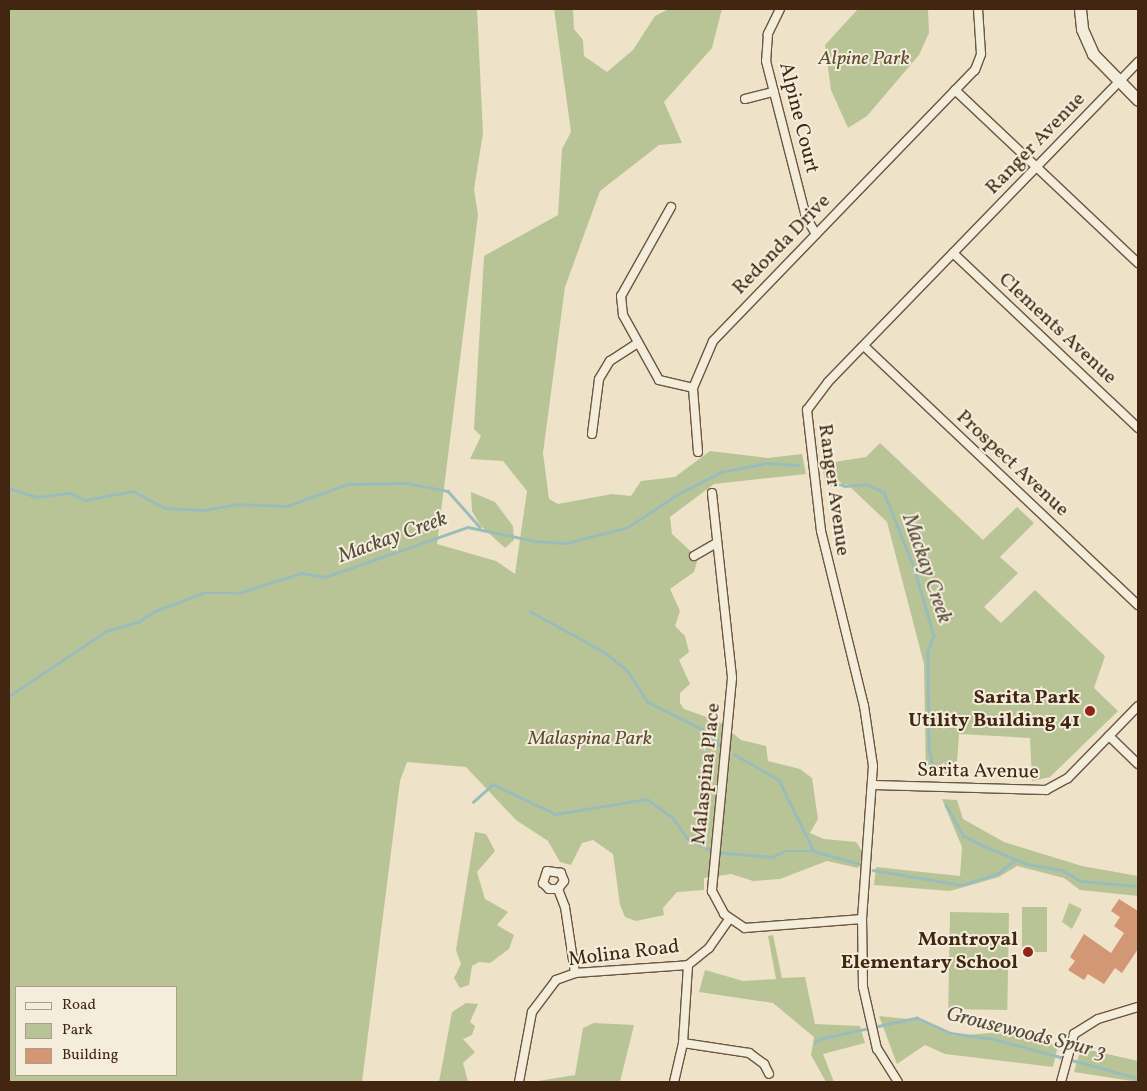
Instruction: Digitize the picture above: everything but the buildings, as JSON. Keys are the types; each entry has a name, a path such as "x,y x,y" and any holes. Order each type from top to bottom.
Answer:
{"street":[{"name":"Alpine Court","path":"780,9 766,43 774,92 806,218 816,234"},
{"name":"Redonda Drive","path":"698,452 693,388 706,354 725,326 975,70 981,54 978,9"},
{"path":"1080,9 1087,43 1119,82 1138,100"},
{"name":"Ranger Avenue","path":"898,1082 877,1049 863,987 862,919 874,785 864,706 828,568 806,425 814,397 1138,62"},
{"path":"955,90 1138,263"},
{"path":"745,99 774,92"},
{"path":"671,207 622,296 622,315 636,344 659,380 693,388"},
{"name":"Clements Avenue","path":"953,253 1138,428"},
{"path":"592,434 599,379 610,361 636,344"},
{"name":"Prospect Avenue","path":"864,346 1138,605"},
{"name":"Malaspina Place","path":"712,493 715,544 732,678 712,891 729,919"},
{"path":"694,556 715,544"},
{"name":"Sarita Avenue","path":"874,785 1046,790 1068,778 1138,706"},
{"path":"1109,736 1138,764"},
{"path":"558,889 575,973"},
{"path":"729,919 755,929 862,919"},
{"name":"Molina Road","path":"519,1082 536,1002 556,980 575,973 688,965 709,948 729,919"},
{"path":"674,1082 683,1043 688,965"},
{"path":"1061,1082 1074,1034 1098,1019 1138,1007"},
{"path":"683,1043 749,1053 764,1064 769,1074"}],"green space":[{"name":"Malaspina Park","path":"9,9 477,9 483,133 474,189 478,215 437,544 496,561 515,574 527,491 503,461 470,459 481,436 474,429 484,256 558,215 562,149 571,132 554,9 573,9 574,29 583,40 584,56 607,72 633,50 655,16 669,9 722,9 712,48 664,102 682,143 659,145 600,191 565,287 543,453 549,499 558,504 612,494 631,496 641,481 675,477 710,451 768,458 802,454 806,474 714,484 670,517 672,534 698,558 694,572 670,589 680,611 675,626 685,636 689,652 679,660 690,684 680,693 680,703 684,709 718,721 741,740 766,746 768,761 800,769 812,778 818,819 810,833 824,839 856,842 864,854 858,868 827,861 780,879 753,881 731,874 704,878 704,890 677,892 663,908 664,915 636,921 625,917 620,905 613,854 593,840 582,843 571,865 560,862 548,841 516,820 466,767 407,762 400,781 362,1082 9,1082"},
{"name":"Alpine Park","path":"858,9 928,9 929,33 919,55 867,116 848,128 831,90 825,45"},
{"path":"880,443 983,540 1017,507 1034,523 1000,557 1018,573 984,607 1001,623 1035,590 1105,656 1094,688 1118,711 1050,777 1032,781 1030,738 959,734 956,777 926,776 924,664 887,522 847,484 826,487 822,464 866,457"},
{"path":"471,492 495,502 513,526 514,540 505,548 480,525 472,511"},
{"path":"942,799 957,800 963,819 1004,842 1082,866 1138,876 1138,896 1080,890 1064,878 1017,866 999,877 950,891 874,885 876,867 960,876 962,847"},
{"path":"475,832 486,834 495,851 477,872 485,899 508,912 497,925 514,935 509,949 490,963 479,962 472,966 469,985 460,988 454,978 461,964 456,950"},
{"path":"1069,903 1082,909 1072,929 1062,922"},
{"path":"1022,907 1047,907 1047,952 1022,952"},
{"path":"950,912 1009,913 1007,1010 948,1009"},
{"path":"773,935 782,978 805,977 815,1024 860,1026 865,1043 823,1054 834,1082 826,1082 811,1055 814,1037 773,1003 699,992 705,970 743,981 776,979 768,936"},
{"path":"466,1003 478,1004 470,1022 475,1026 472,1035 463,1039 475,1052 463,1063 468,1082 439,1082 452,1012"},
{"path":"879,1016 917,1020 953,1036 1004,1032 1058,1045 1053,1067 945,1054 925,1045 897,1064"},
{"path":"594,1023 634,1025 620,1082 532,1082 575,1075 583,1028"},
{"path":"1081,1048 1138,1061 1138,1082 1074,1072"}],"waterway":[{"name":"Mackay Creek","path":"9,696 106,631 138,622 155,611 203,593 238,593 302,573 325,577 468,527 535,541 567,543 628,527 678,494 721,472 767,463 798,465"},
{"name":"Mackay Creek","path":"828,480 845,486 866,484 884,492 915,570 934,636 928,651 929,748 934,772"},
{"path":"9,488 36,497 71,493 85,500 133,491 165,508 204,510 237,504 287,506 347,484 407,483 448,491 480,527"},
{"path":"530,611 604,652 627,670 648,702 702,729 721,746"},
{"path":"734,754 779,780 814,851"},
{"path":"473,802 493,784 555,814 647,799 673,818 687,838 715,852 772,857 785,851 814,851 860,864"},
{"name":"Mackay Creek","path":"946,805 964,836 984,846 1027,864 1062,870 1081,881 1138,886"},
{"path":"873,870 962,885 998,873 1016,859"},
{"name":"Grousewoods Spur 3","path":"878,1026 917,1018 950,1033 994,1039 1138,1078"},
{"path":"815,1043 819,1039 865,1029"}],"place":[{"name":"Sarita Park Utility Building 41","path":"1090,711"},
{"name":"Montroyal Elementary School","path":"1028,952"}]}
